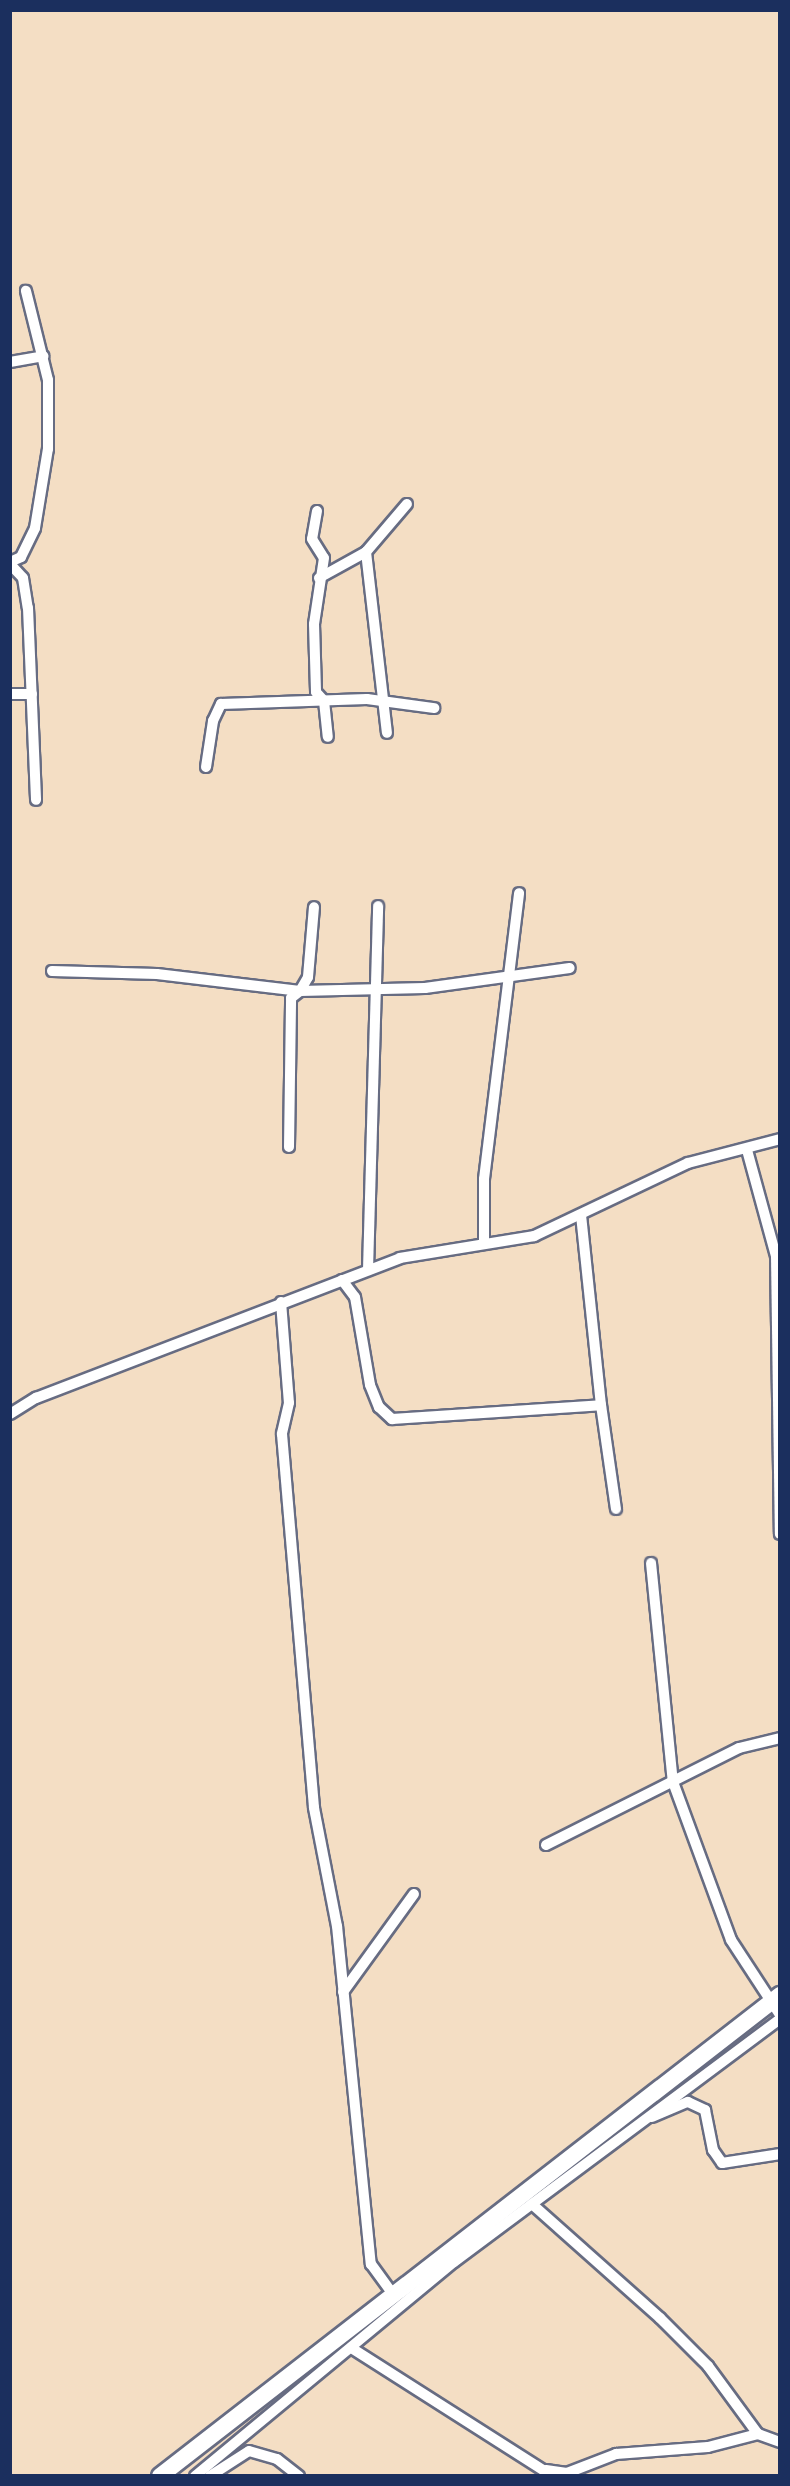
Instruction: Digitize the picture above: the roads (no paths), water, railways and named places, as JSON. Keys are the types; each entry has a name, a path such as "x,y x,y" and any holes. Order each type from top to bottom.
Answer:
{"highway":[{"path":"160,2475 393,2294 777,2008"}],"street":[{"path":"26,291 43,356 50,407 48,449 35,528 21,557 10,563 23,578 26,598 36,800"},
{"path":"10,362 43,356"},
{"path":"319,578 366,552 407,504"},
{"path":"317,511 312,539 324,558 319,578 316,692 324,701 328,737"},
{"path":"366,552 385,699 387,733"},
{"path":"10,694 32,694"},
{"path":"206,767 213,720 221,704 385,699 434,708"},
{"path":"484,1241 484,1179 519,893"},
{"path":"369,1270 372,988 378,906"},
{"path":"289,1147 291,998 300,991 308,977 314,907"},
{"path":"52,971 157,974 300,991 425,988 570,968"},
{"path":"10,1414 36,1398 369,1270 484,1241 534,1236 688,1163 747,1150 780,1139"},
{"path":"747,1150 776,1256 780,1534"},
{"path":"581,1215 601,1405 616,1509"},
{"path":"342,1280 355,1297 370,1385 379,1407 392,1419 601,1405"},
{"path":"281,1302 289,1403 282,1434 314,1808 343,1992 371,2264 393,2294"},
{"path":"195,2475 532,2204 639,2123 777,2008 730,1940 673,1782 651,1563"},
{"path":"546,1845 739,1748 780,1738"},
{"path":"343,1992 414,1894"},
{"path":"639,2123 688,2102 705,2110 713,2150 722,2163 780,2154"},
{"path":"532,2204 692,2350 758,2434 780,2442"},
{"path":"353,2349 549,2473 567,2473 616,2454 708,2447 758,2434"},
{"path":"210,2475 249,2451 277,2459 300,2475"}]}
